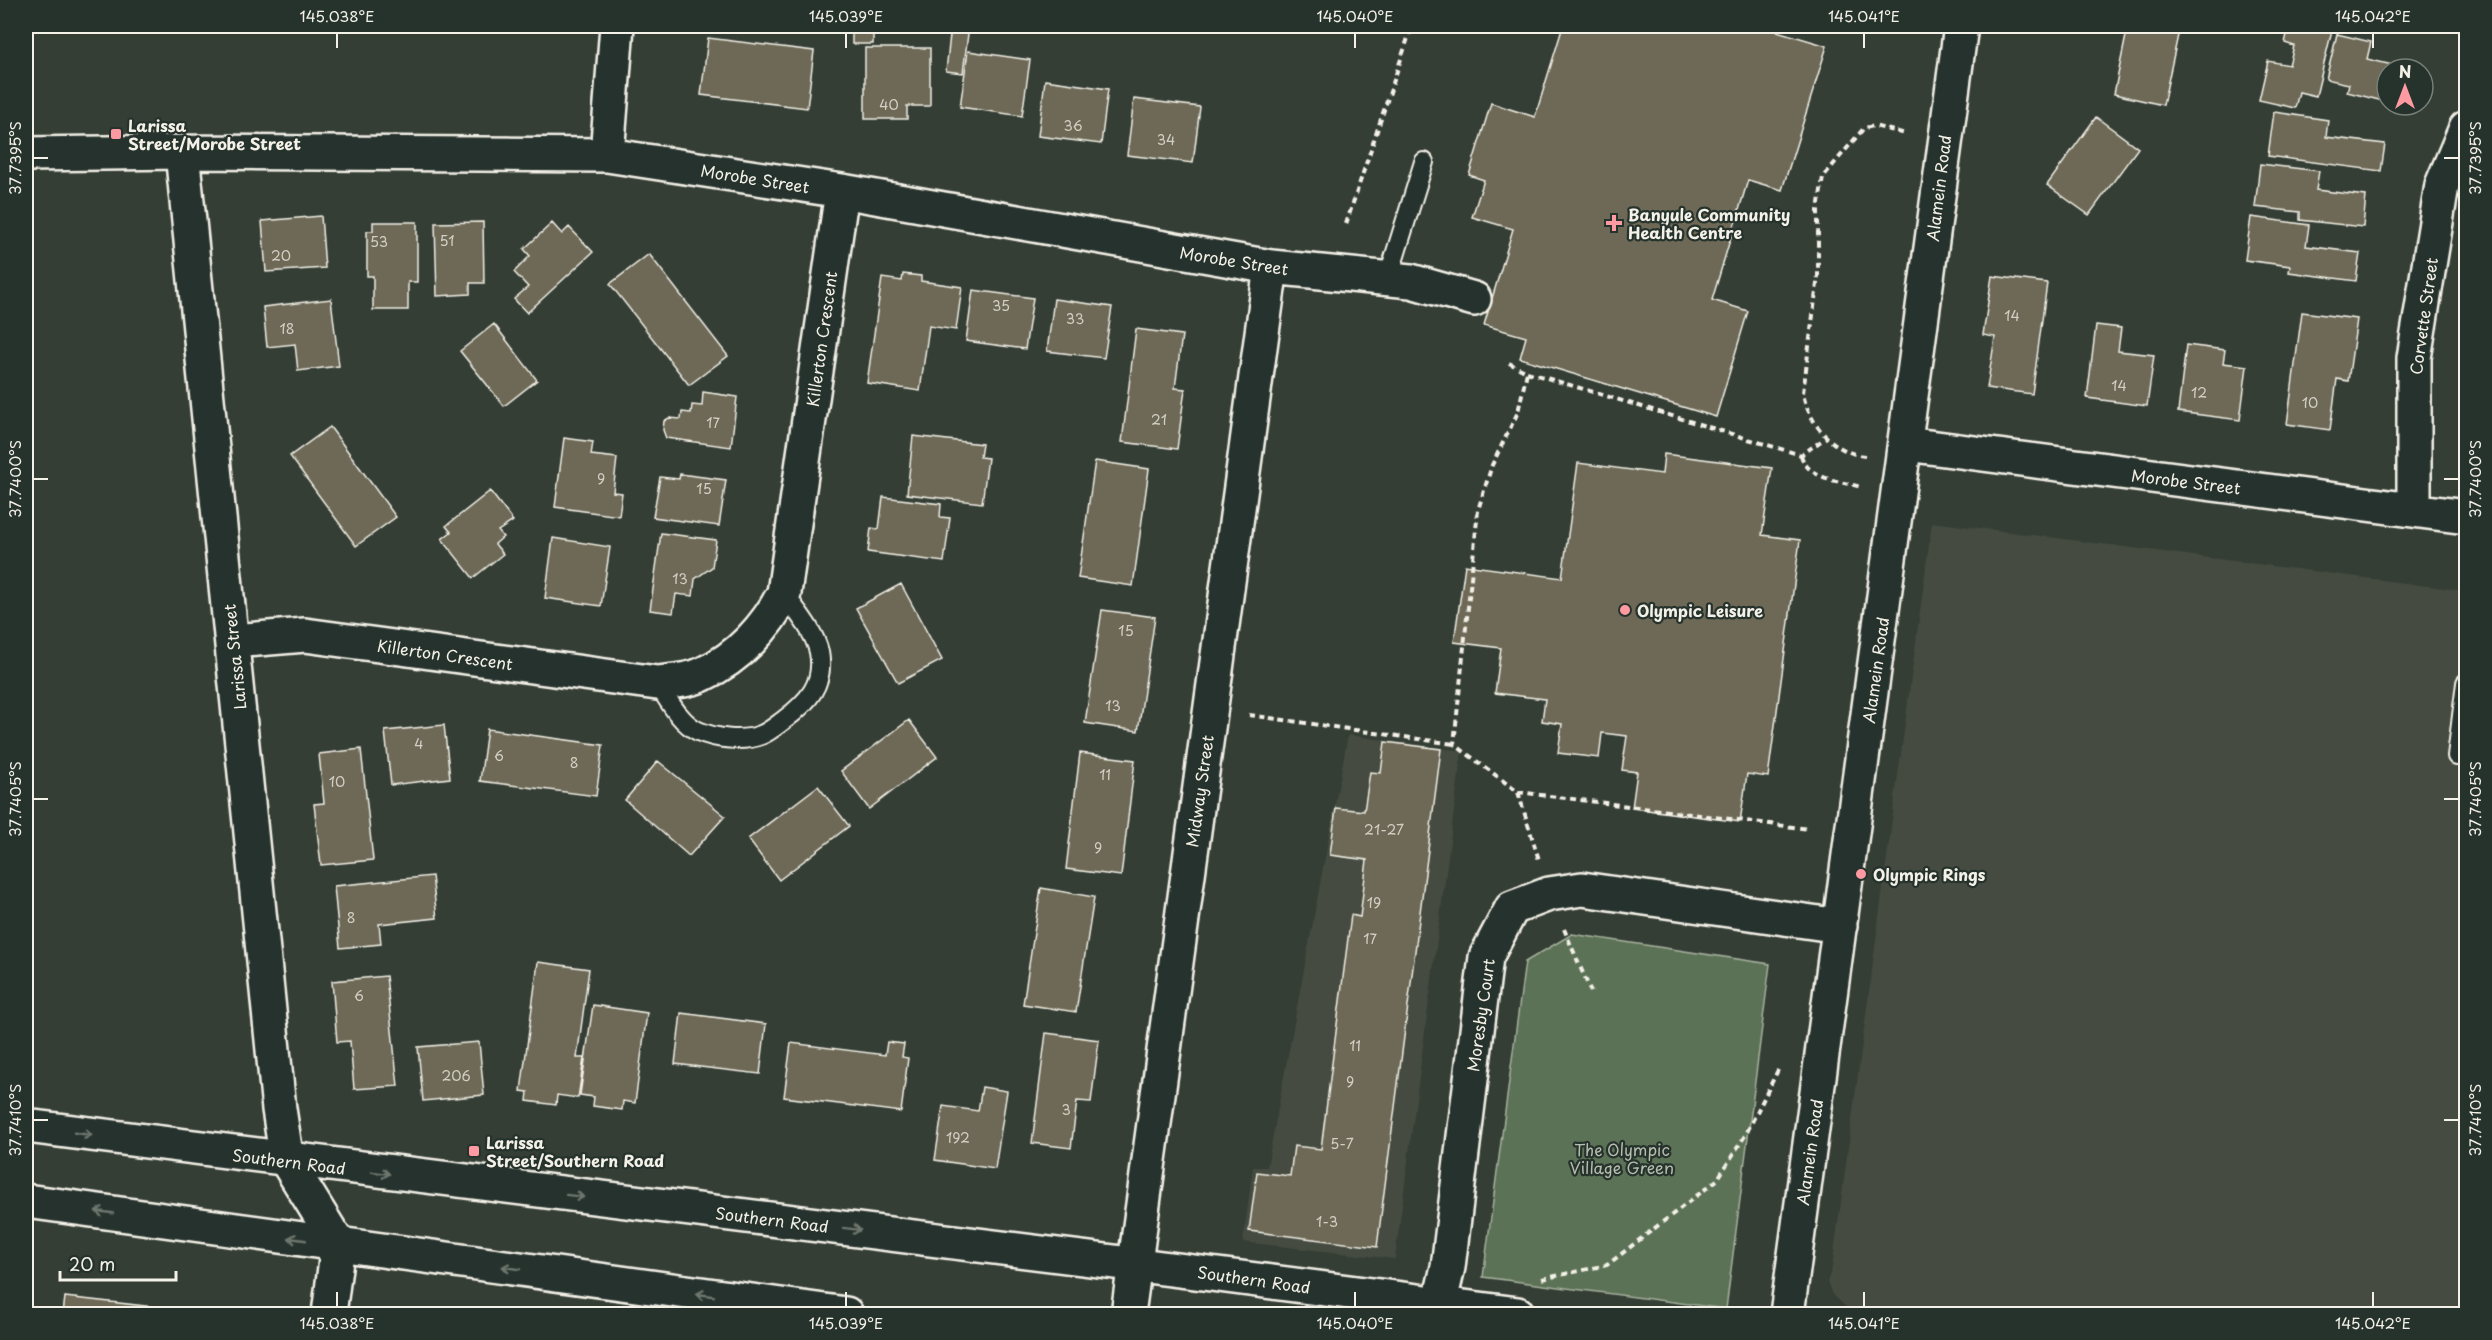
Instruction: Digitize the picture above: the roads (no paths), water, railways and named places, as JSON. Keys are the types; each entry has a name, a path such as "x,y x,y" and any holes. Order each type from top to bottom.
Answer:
{"street":[{"path":"607,155 617,26"},
{"name":"Alamein Road","path":"1787,1314 1961,26"},
{"name":"Corvette Street","path":"2414,510 2414,358 2442,185 2466,128"},
{"name":"Morobe Street","path":"26,154 182,152 607,155 842,191 1271,267 1411,281 1474,299"},
{"name":"Larissa Street","path":"182,152 279,1109 287,1161"},
{"name":"Killerton Crescent","path":"232,641 305,635 657,683 684,680 703,674 723,662 747,644 766,624 784,593 842,191"},
{"name":"Midway Street","path":"1128,1314 1134,1263 1140,1242 1271,267"},
{"name":"Morobe Street","path":"1906,444 2466,518"},
{"name":"Moresby Court","path":"1438,1309 1448,1267 1486,957 1512,908 1549,894 1582,889 1840,926"},
{"name":"Southern Road","path":"26,1126 287,1161 1134,1263 1438,1309 1518,1314"},
{"path":"287,1161 338,1244 329,1314"},
{"path":"26,1201 846,1314"}],"lane":[{"path":"1388,278 1425,162"},
{"path":"657,683 679,716 697,731 738,739 761,735 777,726 813,695 819,681 820,667 814,636 784,593"},
{"path":"2457,756 2466,683"}],"place":[{"name":"Larissa Street/Morobe Street","path":"116,134"},
{"name":"Banyule Community Health Centre","path":"1614,223"},
{"name":"Olympic Leisure","path":"1625,610"},
{"name":"Olympic Rings","path":"1861,874"},
{"name":"Larissa Street/Southern Road","path":"474,1151"}],"park label":[{"name":"The Olympic Village Green","path":"1622,1158"}]}
